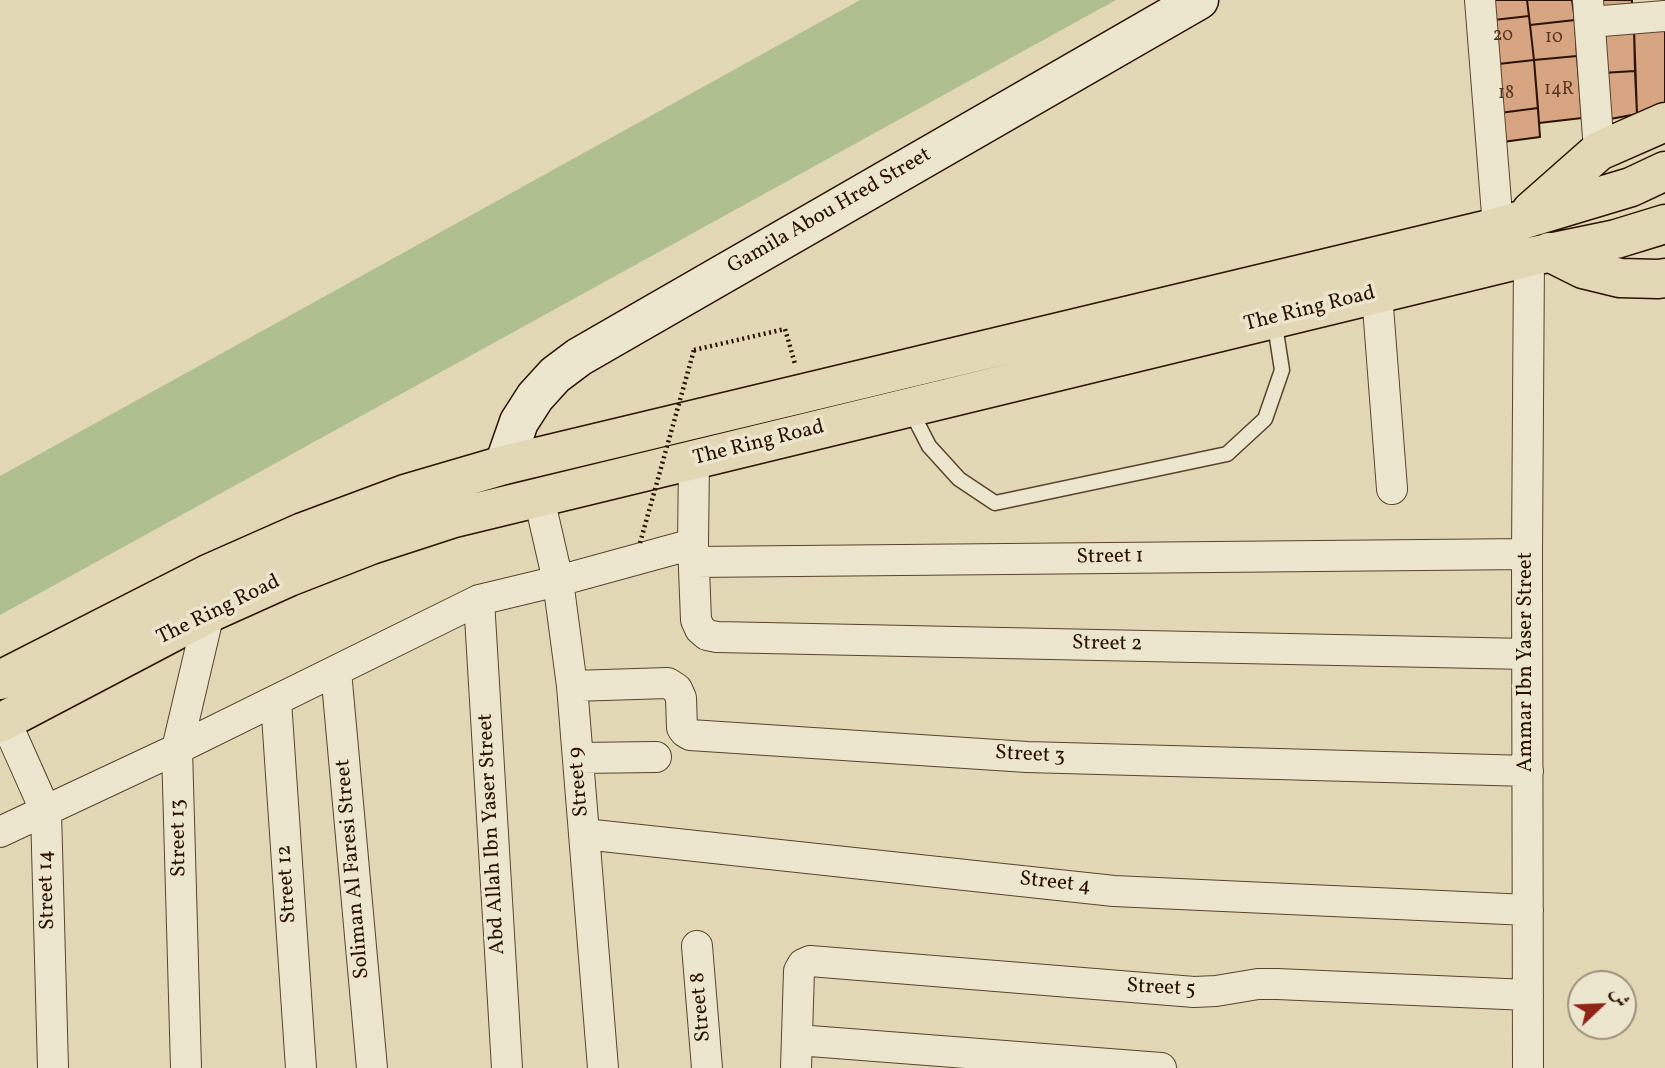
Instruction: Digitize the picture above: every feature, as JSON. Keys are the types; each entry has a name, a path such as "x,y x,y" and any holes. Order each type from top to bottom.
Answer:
{"main road":[{"path":"1509,224 1599,151 1665,122"},
{"name":"The Ring Road","path":"0,680 208,574 303,532 405,494 504,466 1509,224 1631,187 1665,171"},
{"name":"The Ring Road","path":"2,721 209,613 289,577 371,545 454,518 1539,254 1616,239 1665,224"},
{"path":"1539,254 1620,278 1665,278"}],"street":[{"name":"Gamila Abou Hred Street","path":"504,466 519,422 536,397 555,375 579,357 1199,0"},
{"path":"1479,0 1509,224"},
{"path":"1599,151 1589,11 1665,16"},
{"name":"Ammar Ibn Yaser Street","path":"1528,1068 1527,554 1539,254"},
{"path":"1377,294 1392,489"},
{"path":"693,553 694,460"},
{"name":"Street 9","path":"539,498 558,581 572,686 603,1068"},
{"name":"Street 1","path":"0,832 177,749 480,600 693,553 1527,554"},
{"name":"Street 2","path":"693,553 695,620 707,635 717,637 1527,654"},
{"name":"Abd Allah Ibn Yaser Street","path":"480,600 507,1068"},
{"name":"Street 13","path":"186,1068 177,749 209,613"},
{"name":"Soliman Al Faresi Street","path":"335,671 372,1068"},
{"name":"Street 3","path":"572,686 668,683 677,689 681,698 682,728 695,736 1027,757 1528,771"},
{"name":"Street 12","path":"276,701 301,1068"},
{"name":"Street 14","path":"2,721 46,811 53,1068"},
{"path":"578,758 656,757"},
{"name":"Street 4","path":"584,834 1114,891 1528,910"},
{"name":"Street 8","path":"697,946 707,1068"},
{"name":"Street 5","path":"796,1054 799,971 803,964 810,961 1182,992 1277,984 1528,995"},
{"path":"796,1054 1161,1068"}],"lane":[{"path":"909,408 929,446 959,479 996,503 1227,454 1265,419 1282,370 1274,319"}],"path":[{"path":"640,543 694,350 785,329 803,393"}],"green space":[{"path":"860,0 1116,0 0,615 0,476"}],"building":[{"path":"1483,0 1527,0 1529,16 1485,21"},
{"path":"1527,0 1572,0 1575,20 1530,25"},
{"path":"1596,0 1632,0 1632,10 1597,13"},
{"path":"1529,16 1534,60 1489,65 1485,21"},
{"path":"1575,20 1577,56 1534,60 1530,25"},
{"path":"1665,28 1665,109 1637,114 1634,29"},
{"path":"1634,29 1635,71 1602,73 1599,31"},
{"path":"1577,56 1582,118 1539,123 1534,60"},
{"path":"1534,60 1538,108 1492,114 1489,65"},
{"path":"1635,71 1637,114 1605,120 1602,73"},
{"path":"1538,108 1540,137 1495,143 1492,114"}]}
